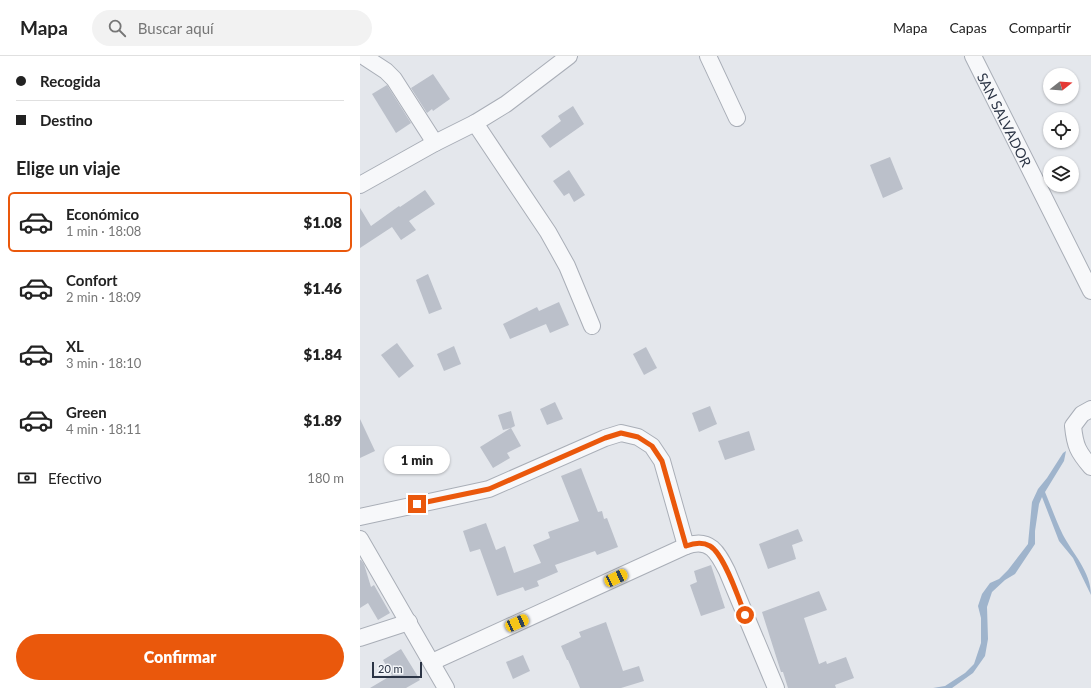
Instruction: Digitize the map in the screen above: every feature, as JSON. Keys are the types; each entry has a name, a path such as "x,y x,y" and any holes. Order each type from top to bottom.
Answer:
{"street":[{"path":"363,56 386,71 394,79 434,143"},
{"path":"360,185 434,143 475,123 506,104 569,56"},
{"path":"708,56 737,118"},
{"name":"SAN SALVADOR","path":"973,56 1084,260 1091,291"},
{"path":"475,123 548,232 566,266 592,326"},
{"path":"1091,409 1082,414 1072,426 1075,444 1083,459 1091,467"},
{"path":"360,517 489,489 605,438 621,433 638,437 652,446 662,461 686,546"},
{"path":"360,539 446,688"},
{"path":"432,662 686,546 693,543 703,543 711,546 719,555 776,688"},
{"path":"360,638 409,622"}],"water":[{"path":"1066,451 1064,461 1045,492 1063,535 1085,571 1091,595 1073,558 1059,541 1042,497 1039,504 1035,531 1035,544 1015,574 1005,580 992,592 987,607 988,639 985,656 973,673 952,688 933,688 945,686 965,673 974,664 981,643 981,618 978,606 982,594 990,583 999,579 1008,570 1028,544 1032,502 1038,489 1063,453"}],"building":[{"path":"433,74 450,99 433,111 432,109 427,113 411,88"},
{"path":"387,85 411,123 396,133 372,94"},
{"path":"573,106 584,124 550,148 541,136 561,121 558,116"},
{"path":"890,157 903,189 883,198 870,165"},
{"path":"569,170 585,195 574,202 569,193 564,196 553,181"},
{"path":"425,190 435,204 409,221 416,230 401,240 392,227 360,248 360,208 371,226"},
{"path":"428,274 442,309 429,314 416,280"},
{"path":"559,302 569,325 550,333 546,324 510,339 503,324 537,307 539,311"},
{"path":"397,343 414,366 399,378 381,355"},
{"path":"454,346 461,364 444,371 437,354"},
{"path":"646,347 657,368 644,375 633,354"},
{"path":"555,402 563,419 547,425 540,409"},
{"path":"710,406 717,424 699,432 692,413"},
{"path":"511,411 515,426 503,430 498,415"},
{"path":"360,419 375,451 360,458"},
{"path":"511,428 521,446 507,453 510,458 493,468 480,447"},
{"path":"749,431 755,450 725,460 718,441"},
{"path":"581,468 598,512 602,511 604,519 607,518 618,547 597,555 595,551 555,565 558,572 537,581 539,586 525,591 523,587 497,596 480,549 470,552 463,531 486,523 496,550 505,546 514,573 541,563 533,545 550,538 548,532 579,521 561,476"},
{"path":"798,529 803,541 792,545 796,559 768,569 759,544"},
{"path":"360,560 364,564 371,587 374,585 390,613 378,620 368,603 360,608"},
{"path":"711,565 725,608 701,616 690,585 697,582 694,571"},
{"path":"819,591 827,610 804,618 819,664 826,661 827,664 846,657 854,678 835,685 836,688 788,688 783,672 781,672 762,612"},
{"path":"606,622 623,671 639,666 644,681 621,688 580,688 561,646 581,637 579,632"},
{"path":"401,649 420,680 406,688 370,688 392,675 383,660"},
{"path":"523,655 530,671 513,679 506,662"}],"route":[{"path":"417,504 489,489 605,438 621,433 638,437 652,446 662,461 686,546 693,543 703,543 711,546 719,555 745,615"}]}
